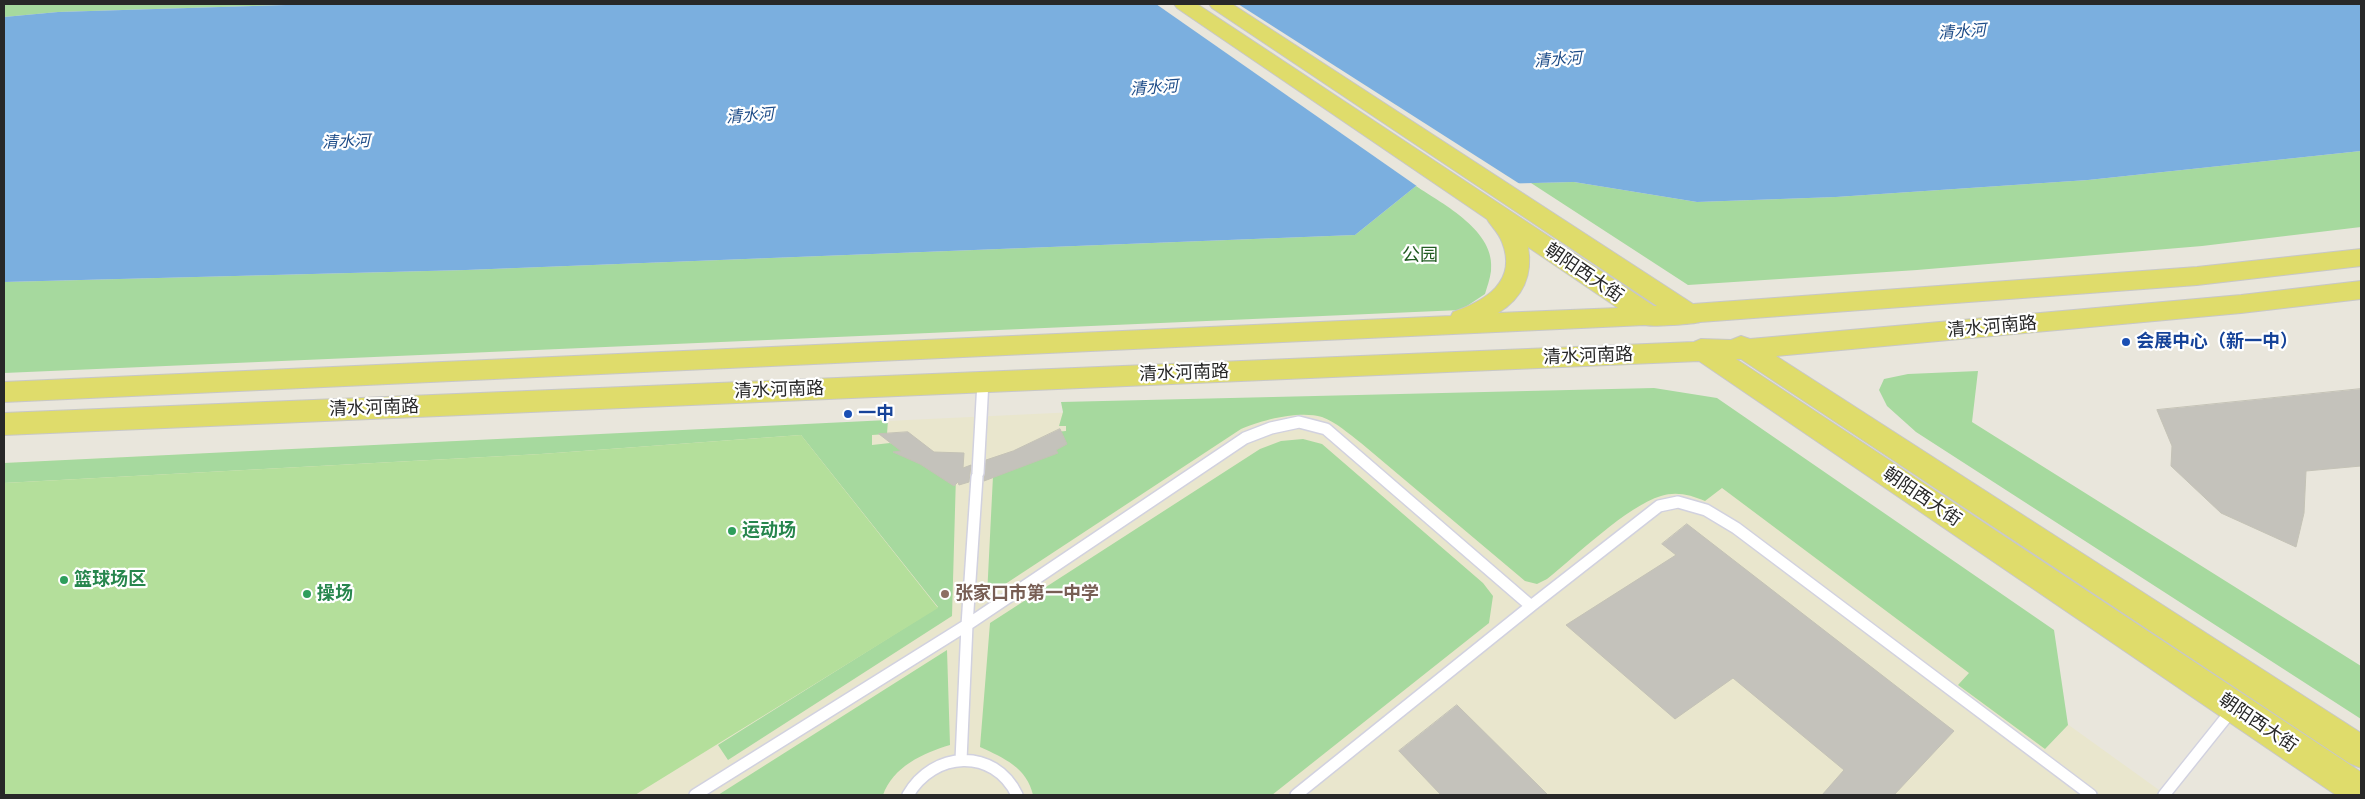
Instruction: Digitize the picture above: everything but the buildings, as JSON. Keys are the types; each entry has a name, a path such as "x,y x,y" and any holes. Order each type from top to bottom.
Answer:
{"main road":[{"path":"1184,4 1498,207"},
{"path":"1219,4 1498,207 1514,240 1518,263 1515,280 1503,298 1490,308 1444,325"},
{"name":"朝阳西大街","path":"1498,207 1688,314 1746,349 2361,752"},
{"name":"朝阳西大街","path":"1498,207 1649,316 1705,351 2361,792"},
{"name":"清水河南路","path":"4,392 1688,314 2197,276 2361,258"},
{"name":"清水河南路","path":"4,424 1746,349 2241,304 2361,290"}],"lane":[{"path":"960,760 984,381"},
{"path":"695,795 968,625 1245,438 1271,428 1299,422 1326,429 1531,606"},
{"path":"1296,795 1658,506 1678,502 1706,510 1736,528 2091,795"},
{"path":"2164,795 2235,707"},
{"path":"908,795 919,778 942,764 960,760 983,762 1002,773 1017,795"}],"shaded area":[{"name":"张家口市第一中学","path":"1621,403 2166,795 4,795 4,463 1076,412"}],"green space":[{"path":"4,4 318,4 58,12 4,17"},
{"path":"2361,151 2361,227 2202,246 1917,270 1688,285 1531,183 1574,182 1697,202 1836,197 2088,180"},
{"name":"公园","path":"1416,186 1466,221 1485,244 1490,257 1491,271 1485,294 1461,310 4,373 4,282 466,270 1355,235"},
{"path":"1978,371 1972,422 2361,666 2361,719 1916,432 1887,406 1879,390 1884,379 1908,374"},
{"path":"1654,388 1717,398 2054,630 2068,725 2045,749 1958,685 1969,673 1722,488 1705,501 1689,495 1672,494 1648,501 1602,533 1547,579 1537,584 1525,581 1347,432 1327,419 1313,415 1281,417 1259,422 1241,429 987,596 993,476 1023,466 1043,456 1044,442 1054,432 1066,431 1066,426 1059,426 1063,412 1061,402"},
{"path":"888,420 887,434 872,435 872,445 890,443 956,475 952,616 728,760 718,745 938,607 801,435 541,454 4,483 4,463"},
{"path":"801,435 938,608 635,795 4,795 4,483 541,454"},
{"path":"1303,439 1322,444 1483,583 1493,596 1489,623 1272,795 1033,795 1026,778 1020,771 998,755 980,747 990,623 1260,449 1281,441"},
{"path":"947,650 950,745 910,762 894,776 883,795 718,795"}],"water":[{"name":"清水河","path":"318,4 2361,4 2361,151 2088,180 1836,197 1697,202 1574,182 1416,186 1355,235 466,270 4,282 4,17 58,12"}],"pier":[{"path":"1156,4 1238,4 1523,186 1421,189"}],"place":[{"name":"会展中心（新一中）","path":"2126,342"},
{"name":"一中","path":"848,414"},
{"name":"运动场","path":"732,531"},
{"name":"篮球场区","path":"64,580"},
{"name":"操场","path":"307,594"},
{"name":"张家口市第一中学","path":"945,594"}]}
